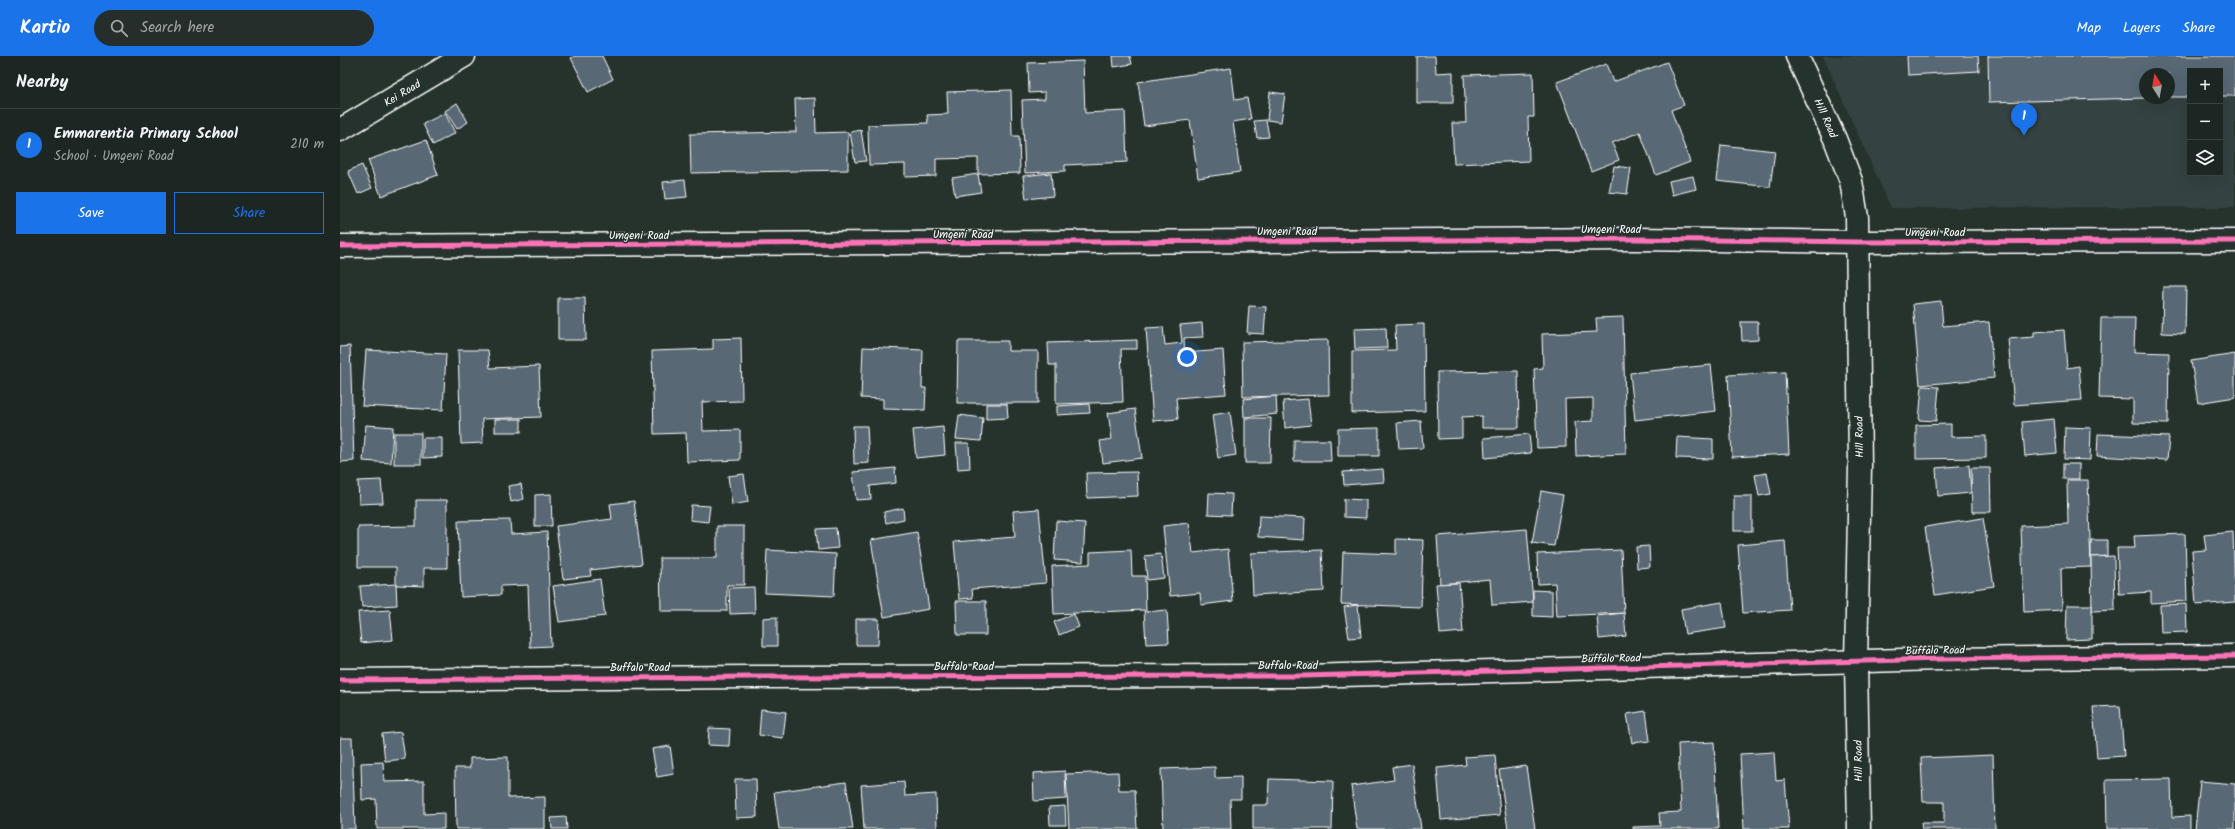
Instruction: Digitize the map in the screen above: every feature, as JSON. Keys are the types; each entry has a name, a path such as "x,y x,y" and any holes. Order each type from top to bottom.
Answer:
{"street":[{"name":"Kei Road","path":"340,130 464,56"},
{"name":"Hill Road","path":"1797,56 1835,139 1852,181 1857,217 1860,466 1856,662 1859,829"},
{"name":"Umgeni Road","path":"340,246 1635,239 1857,242 2235,241"},
{"name":"Buffalo Road","path":"340,680 751,676 1304,676 1856,662 2235,656"}],"shaded area":[{"path":"1823,56 2235,56 2235,207 1891,208"}],"building":[{"path":"575,56 602,56 613,79 588,92 571,58"},
{"path":"1113,56 1130,56 1132,64 1114,67"},
{"path":"1417,56 1435,56 1436,73 1453,72 1453,103 1417,103"},
{"path":"1907,56 1978,56 1979,71 1908,75"},
{"path":"1988,56 2235,56 2235,96 2223,96 2223,68 2187,68 2187,97 2175,97 2175,68 2139,68 2139,98 1989,102"},
{"path":"1083,61 1085,113 1125,111 1127,162 1065,165 1065,171 1025,173 1022,100 1045,99 1045,92 1029,93 1028,63"},
{"path":"1667,62 1684,105 1671,110 1690,162 1656,175 1640,132 1612,143 1619,160 1591,171 1557,82 1606,64 1613,82"},
{"path":"1231,68 1235,100 1247,98 1251,119 1233,122 1240,172 1198,178 1190,120 1144,126 1138,82"},
{"path":"1533,73 1534,117 1528,117 1529,161 1454,164 1452,123 1466,123 1464,75"},
{"path":"1011,90 1012,136 1019,136 1020,173 978,174 978,158 936,159 936,176 905,177 905,164 869,165 868,125 928,123 927,115 948,114 947,92"},
{"path":"1270,92 1285,94 1281,122 1267,120"},
{"path":"815,98 816,133 848,132 848,170 691,173 690,134 796,132 795,99"},
{"path":"457,103 468,122 457,129 445,111"},
{"path":"445,113 455,133 433,145 423,124"},
{"path":"1266,120 1269,137 1257,138 1254,121"},
{"path":"861,130 866,161 855,162 850,132"},
{"path":"426,140 438,175 381,196 368,160"},
{"path":"1721,145 1775,151 1770,187 1717,181"},
{"path":"362,165 372,188 358,194 348,171"},
{"path":"1614,166 1631,168 1627,194 1609,192"},
{"path":"1051,173 1053,196 1026,199 1023,176"},
{"path":"978,174 981,192 955,196 952,178"},
{"path":"1693,176 1696,189 1672,195 1669,181"},
{"path":"685,180 687,197 665,199 663,182"},
{"path":"2163,287 2186,287 2185,334 2162,333"},
{"path":"558,298 585,298 586,340 558,340"},
{"path":"1941,301 1943,326 1989,322 1994,378 1920,385 1913,304"},
{"path":"1249,306 1266,307 1264,334 1247,333"},
{"path":"1623,317 1626,454 1576,456 1575,422 1593,421 1593,398 1565,399 1566,447 1537,448 1534,369 1543,368 1542,334 1597,332 1596,318"},
{"path":"2101,318 2135,318 2134,352 2169,353 2168,424 2133,423 2133,399 2099,398"},
{"path":"1741,322 1758,322 1758,340 1742,341"},
{"path":"1202,323 1203,337 1184,338 1185,353 1223,350 1226,394 1176,398 1178,419 1153,421 1146,328 1163,327 1165,345 1182,343 1180,325"},
{"path":"1424,324 1425,411 1352,413 1352,351 1396,350 1395,325"},
{"path":"1386,328 1387,348 1355,349 1354,329"},
{"path":"2064,330 2067,368 2079,366 2082,400 2014,405 2008,339 2034,337 2034,332"},
{"path":"741,338 742,401 702,402 703,431 740,430 740,460 687,462 686,433 654,434 652,351 713,349 713,339"},
{"path":"1137,340 1137,349 1121,349 1123,402 1056,404 1056,365 1049,365 1048,343"},
{"path":"1328,340 1329,395 1243,397 1242,342"},
{"path":"958,341 1008,341 1008,351 1038,351 1038,403 957,403"},
{"path":"350,346 354,461 340,462 340,347"},
{"path":"863,347 923,350 922,388 926,388 925,410 883,409 883,399 861,398"},
{"path":"366,350 446,354 443,410 362,406"},
{"path":"458,350 488,350 490,368 539,366 541,417 482,419 483,443 461,444"},
{"path":"2235,354 2235,397 2198,403 2191,361"},
{"path":"1711,365 1716,411 1635,420 1630,373"},
{"path":"1518,371 1519,428 1482,428 1482,416 1462,417 1462,438 1438,439 1437,372"},
{"path":"1785,372 1789,454 1732,457 1728,375"},
{"path":"1922,386 1939,387 1936,421 1919,420"},
{"path":"1276,396 1277,414 1244,417 1243,399"},
{"path":"1308,399 1311,425 1285,428 1283,401"},
{"path":"986,404 1007,404 1008,418 986,419"},
{"path":"1089,404 1090,413 1057,415 1057,406"},
{"path":"1135,409 1142,458 1103,463 1100,441 1112,439 1108,413"},
{"path":"1230,412 1236,455 1218,458 1212,415"},
{"path":"959,415 983,418 981,441 956,439"},
{"path":"1245,418 1271,418 1270,463 1245,463"},
{"path":"495,419 521,419 521,432 495,432"},
{"path":"2054,419 2057,453 2025,456 2022,422"},
{"path":"1421,421 1423,448 1399,449 1397,423"},
{"path":"1951,424 1951,437 1986,436 1986,458 1916,459 1916,425"},
{"path":"366,425 393,427 391,463 363,461"},
{"path":"853,426 867,426 869,463 854,464"},
{"path":"943,427 945,455 916,458 913,430"},
{"path":"2065,427 2091,428 2090,460 2064,459"},
{"path":"1379,428 1379,456 1338,456 1338,429"},
{"path":"394,433 421,433 421,464 394,464"},
{"path":"1529,434 1531,453 1485,458 1484,438"},
{"path":"2098,434 2169,437 2167,460 2097,456"},
{"path":"1677,437 1713,439 1713,459 1676,458"},
{"path":"423,438 442,438 442,457 423,458"},
{"path":"1294,440 1330,440 1331,461 1294,461"},
{"path":"956,443 969,443 970,468 958,469"},
{"path":"2063,464 2079,464 2079,479 2063,479"},
{"path":"1969,465 1971,493 1938,496 1936,468"},
{"path":"895,468 896,483 870,486 871,499 856,500 853,472"},
{"path":"1971,468 1990,468 1991,512 1972,512"},
{"path":"1383,469 1384,482 1344,485 1343,472"},
{"path":"1137,472 1138,496 1087,498 1086,473"},
{"path":"1767,473 1771,494 1759,496 1755,475"},
{"path":"744,474 748,502 732,505 728,476"},
{"path":"381,480 383,503 359,504 358,481"},
{"path":"2067,480 2088,480 2091,567 2061,568 2062,610 2024,612 2021,526 2068,524"},
{"path":"521,484 524,499 511,502 508,486"},
{"path":"1541,491 1563,495 1554,546 1532,543"},
{"path":"1209,493 1232,494 1231,515 1208,514"},
{"path":"551,494 552,526 535,526 535,495"},
{"path":"1734,496 1752,496 1752,531 1734,531"},
{"path":"1344,499 1366,500 1366,518 1344,517"},
{"path":"416,500 447,500 447,568 424,568 424,586 396,585 396,567 358,567 358,527 416,526"},
{"path":"634,501 642,564 590,570 591,576 563,579 556,526 612,519 610,504"},
{"path":"691,505 710,506 708,522 690,520"},
{"path":"903,508 904,519 886,523 884,512"},
{"path":"1039,509 1046,583 972,589 973,598 959,599 954,542 1015,537 1013,511"},
{"path":"1259,516 1305,518 1304,540 1258,537"},
{"path":"1983,518 1994,586 1935,595 1925,527"},
{"path":"510,520 511,534 547,532 551,646 530,647 528,585 501,586 501,595 461,597 458,521"},
{"path":"1056,521 1085,523 1083,562 1054,560"},
{"path":"1189,523 1193,553 1228,549 1233,601 1201,605 1200,593 1170,596 1163,526"},
{"path":"717,526 744,526 744,585 727,585 727,611 661,611 660,558 717,558"},
{"path":"836,528 838,548 818,550 816,529"},
{"path":"1527,529 1533,602 1492,605 1490,579 1440,584 1437,536"},
{"path":"917,532 929,609 884,617 871,540"},
{"path":"2233,532 2235,602 2196,605 2192,551 2206,550 2204,535"},
{"path":"2185,534 2187,601 2151,603 2151,592 2119,594 2117,548 2135,548 2134,536"},
{"path":"1396,539 1423,540 1421,607 1341,604 1343,552 1396,554"},
{"path":"2091,540 2107,540 2107,556 2091,557"},
{"path":"1785,541 1790,610 1743,613 1738,545"},
{"path":"1649,546 1650,567 1637,568 1636,547"},
{"path":"767,550 836,554 834,596 765,593"},
{"path":"1131,550 1132,576 1145,576 1146,612 1167,610 1169,643 1146,644 1144,610 1054,614 1052,566 1090,564 1090,552"},
{"path":"1322,550 1324,591 1253,595 1251,553"},
{"path":"1621,550 1624,613 1557,616 1555,583 1538,584 1537,554"},
{"path":"1161,554 1164,578 1147,580 1145,556"},
{"path":"2114,556 2115,610 2092,611 2091,557"},
{"path":"600,579 605,616 559,622 553,586"},
{"path":"1459,583 1463,632 1440,634 1436,584"},
{"path":"396,584 397,605 362,607 360,586"},
{"path":"754,587 755,613 730,614 729,588"},
{"path":"1533,590 1552,591 1552,617 1533,616"},
{"path":"956,601 986,601 986,635 957,635"},
{"path":"1722,602 1726,628 1685,634 1681,609"},
{"path":"2186,604 2187,632 2161,633 2160,605"},
{"path":"1358,605 1361,637 1349,638 1344,607"},
{"path":"2067,605 2092,605 2092,639 2066,640"},
{"path":"390,610 393,640 361,643 358,612"},
{"path":"1624,613 1626,636 1599,639 1597,616"},
{"path":"1074,614 1079,627 1059,635 1054,622"},
{"path":"777,617 777,646 763,646 763,618"},
{"path":"856,619 879,619 878,645 856,645"},
{"path":"2120,706 2124,756 2097,758 2093,707"},
{"path":"761,709 786,712 783,738 759,735"},
{"path":"1646,711 1650,741 1632,743 1627,714"},
{"path":"709,728 730,729 729,746 708,745"},
{"path":"401,732 405,759 385,761 382,734"},
{"path":"340,738 352,738 355,829 340,829"},
{"path":"1714,742 1718,829 1633,829 1633,827 1660,826 1659,813 1681,812 1678,744"},
{"path":"670,746 674,774 657,777 652,749"},
{"path":"1774,752 1776,781 1785,780 1789,829 1744,829 1740,754"},
{"path":"1495,755 1500,815 1441,820 1437,768 1466,765 1465,757"},
{"path":"1993,755 1995,829 1922,829 1921,823 1944,823 1944,802 1923,802 1921,758"},
{"path":"508,757 508,798 545,797 545,829 456,829 455,768 470,768 470,758"},
{"path":"383,762 384,782 424,781 424,814 444,813 444,829 377,829 376,799 362,800 361,763"},
{"path":"1412,764 1421,829 1357,829 1351,786 1394,780 1392,767"},
{"path":"1526,766 1535,829 1508,829 1499,770"},
{"path":"1215,767 1215,778 1241,777 1241,799 1230,799 1231,829 1163,829 1161,769"},
{"path":"1065,771 1066,799 1034,801 1033,773"},
{"path":"1118,772 1119,790 1135,790 1137,829 1069,829 1066,774"},
{"path":"735,779 756,779 757,817 736,818"},
{"path":"1269,779 1333,781 1332,829 1253,829 1253,805 1268,805"},
{"path":"2171,779 2172,817 2190,816 2190,829 2107,829 2106,780"},
{"path":"2200,781 2235,784 2235,829 2195,829"},
{"path":"846,782 853,829 779,829 774,792"},
{"path":"904,782 905,796 936,794 937,829 864,829 861,785"},
{"path":"1065,806 1066,825 1050,825 1049,807"},
{"path":"566,817 567,829 552,829 551,818"}],"cycle path":[{"path":"340,246 1635,239 1857,242 2235,241"},
{"path":"340,680 751,677 1304,676 1940,659 2235,656"}],"place":[{"name":"Emmarentia Primary School","path":"2024,136"}]}
